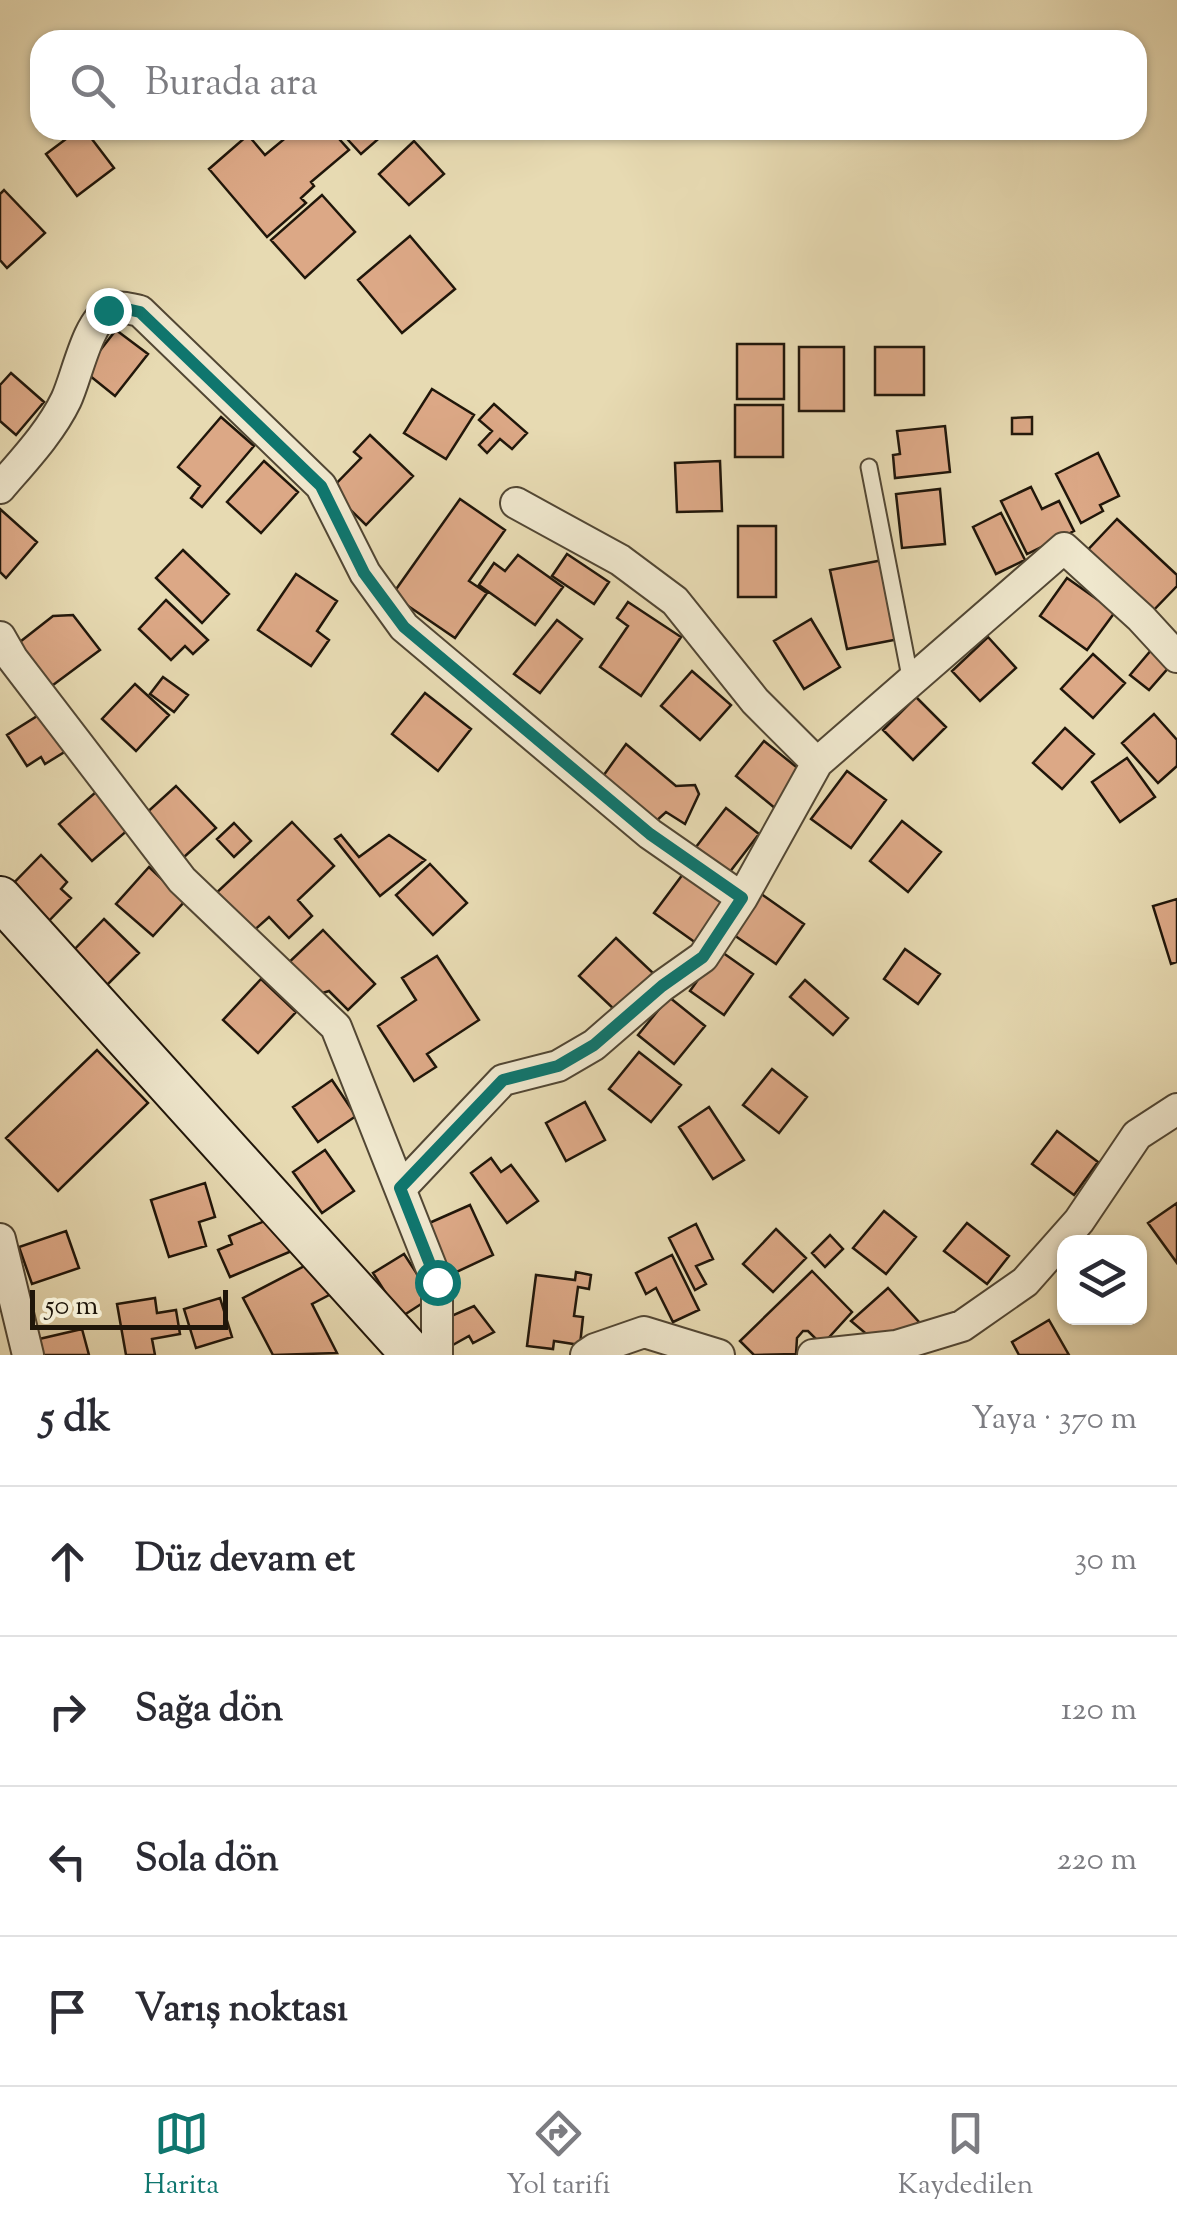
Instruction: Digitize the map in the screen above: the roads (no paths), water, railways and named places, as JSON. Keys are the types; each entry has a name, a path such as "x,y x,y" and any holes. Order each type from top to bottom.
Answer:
{"street":[{"path":"0,488 65,403 93,328 108,310 140,312 321,486 364,573 404,627 650,834 742,898"},
{"path":"516,503 620,560 675,601 754,701 817,763"},
{"path":"400,1188 503,1080 558,1066 594,1045 662,986 703,957 742,898 817,763 1064,548 1142,618 1177,657"},
{"path":"0,637 182,880 336,1028 437,1282 437,1355"},
{"path":"0,898 413,1355"},
{"path":"813,1355 896,1346 962,1326 1025,1282 1079,1221 1137,1135 1177,1108"},
{"path":"0,1239 28,1355"},
{"path":"586,1355 595,1348 644,1332 718,1355"}],"lane":[{"path":"869,467 911,682"}]}
